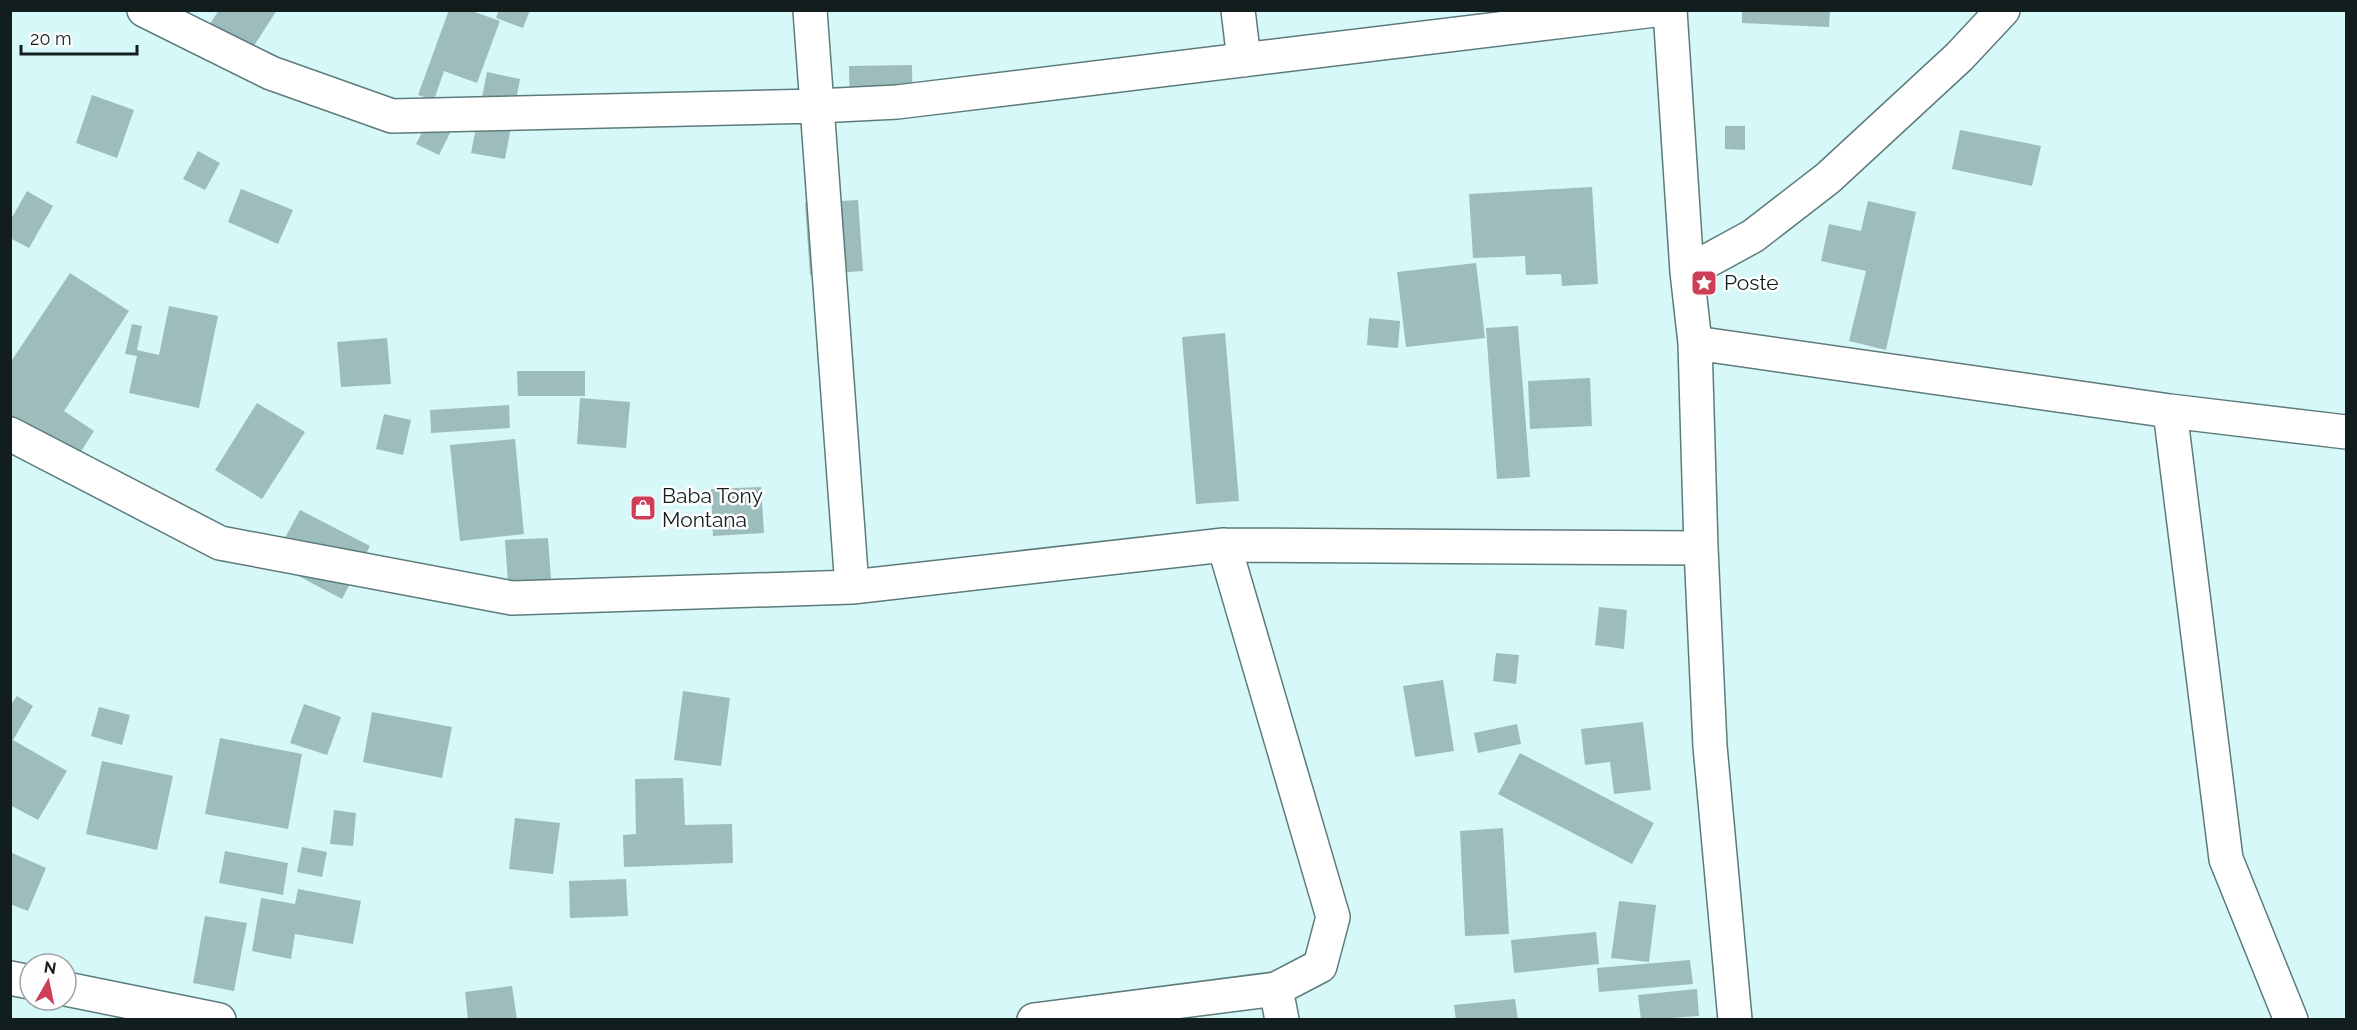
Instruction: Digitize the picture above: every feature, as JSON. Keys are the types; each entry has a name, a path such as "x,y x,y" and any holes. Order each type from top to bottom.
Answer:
{"street":[{"path":"144,10 271,73 392,116 818,106 897,102 1655,10"},
{"path":"810,10 852,587"},
{"path":"1238,10 1244,60"},
{"path":"1670,10 1687,272 1695,344 1710,746 1735,1020"},
{"path":"1687,272 1753,236 1828,178 1959,57 2003,10"},
{"path":"1695,344 2169,411 2346,432"},
{"path":"2169,411 2226,859 2291,1020"},
{"path":"10,434 220,543 512,598 852,587 1224,545 1701,548"},
{"path":"1034,1020 1279,1004 1320,966 1333,917 1224,545"},
{"path":"78,991 219,1020"}],"building":[{"path":"219,10 277,10 248,55 206,30"},
{"path":"449,10 469,10 500,21 477,83 444,71 434,100 418,95"},
{"path":"499,10 530,10 523,28 496,18"},
{"path":"1742,10 1830,10 1829,27 1742,23"},
{"path":"912,65 913,115 850,116 849,66"},
{"path":"487,72 520,79 505,159 471,153"},
{"path":"92,95 134,110 117,158 76,143"},
{"path":"433,111 455,123 439,155 416,144"},
{"path":"1725,126 1745,126 1745,150 1725,149"},
{"path":"1960,130 2041,146 2032,186 1952,169"},
{"path":"198,151 220,163 205,190 183,179"},
{"path":"1592,187 1598,284 1562,286 1561,274 1526,275 1525,256 1473,258 1469,194"},
{"path":"241,189 293,210 278,244 228,222"},
{"path":"27,191 53,206 29,248 10,238 10,221"},
{"path":"858,200 863,271 810,275 805,203"},
{"path":"1868,201 1916,212 1886,350 1849,341 1866,271 1821,261 1829,224 1861,231"},
{"path":"1476,263 1485,338 1406,347 1397,272"},
{"path":"70,273 129,311 64,411 94,431 68,472 10,434 10,363"},
{"path":"169,306 218,316 199,408 129,393 137,356 125,354 132,324 142,326 137,350 159,355"},
{"path":"1369,318 1400,321 1398,348 1367,345"},
{"path":"1518,326 1530,477 1497,479 1486,328"},
{"path":"1225,333 1239,501 1196,504 1182,337"},
{"path":"387,338 391,384 341,387 337,342"},
{"path":"517,371 585,371 585,396 518,396"},
{"path":"1590,378 1592,426 1530,429 1528,381"},
{"path":"580,398 630,402 626,448 577,444"},
{"path":"257,403 305,432 262,499 215,470"},
{"path":"509,405 510,428 431,433 430,410"},
{"path":"384,414 411,420 403,455 376,449"},
{"path":"515,439 524,534 460,541 450,445"},
{"path":"761,487 764,533 713,536 711,489"},
{"path":"300,510 370,546 342,599 272,562"},
{"path":"548,538 551,580 508,582 505,540"},
{"path":"1599,607 1627,610 1624,649 1595,645"},
{"path":"1496,653 1519,655 1516,684 1493,681"},
{"path":"1443,680 1454,751 1415,757 1403,686"},
{"path":"683,691 730,698 721,766 674,760"},
{"path":"17,696 33,706 13,740 67,771 38,820 10,805 10,706"},
{"path":"304,704 341,717 327,755 290,743"},
{"path":"99,707 130,715 122,745 91,736"},
{"path":"372,712 452,727 442,778 363,762"},
{"path":"1643,722 1651,790 1614,794 1610,762 1585,765 1581,729"},
{"path":"1517,724 1521,744 1478,753 1474,733"},
{"path":"220,738 302,754 288,829 205,814"},
{"path":"1520,753 1654,823 1632,864 1498,794"},
{"path":"102,761 173,776 157,850 86,834"},
{"path":"683,778 685,825 732,824 733,863 624,867 623,835 636,834 635,779"},
{"path":"334,810 356,813 353,846 330,844"},
{"path":"515,818 560,823 553,874 509,869"},
{"path":"1503,828 1509,934 1465,936 1460,831"},
{"path":"302,847 327,852 322,877 297,872"},
{"path":"225,851 288,863 283,895 219,883"},
{"path":"10,852 46,868 28,911 10,904"},
{"path":"626,879 628,916 570,918 569,881"},
{"path":"298,889 361,901 353,944 295,934 291,959 252,951 261,898 295,904"},
{"path":"1619,901 1656,905 1649,962 1611,958"},
{"path":"205,916 247,923 234,991 193,983"},
{"path":"1596,932 1599,964 1514,973 1511,940"},
{"path":"1690,960 1693,984 1599,992 1597,968"},
{"path":"512,986 517,1020 468,1020 465,992"},
{"path":"1697,989 1699,1016 1641,1020 1638,995"},
{"path":"1515,999 1518,1020 1456,1020 1454,1005"}],"place":[{"name":"Poste","path":"1704,283"},
{"name":"Baba Tony Montana","path":"643,508"}]}
